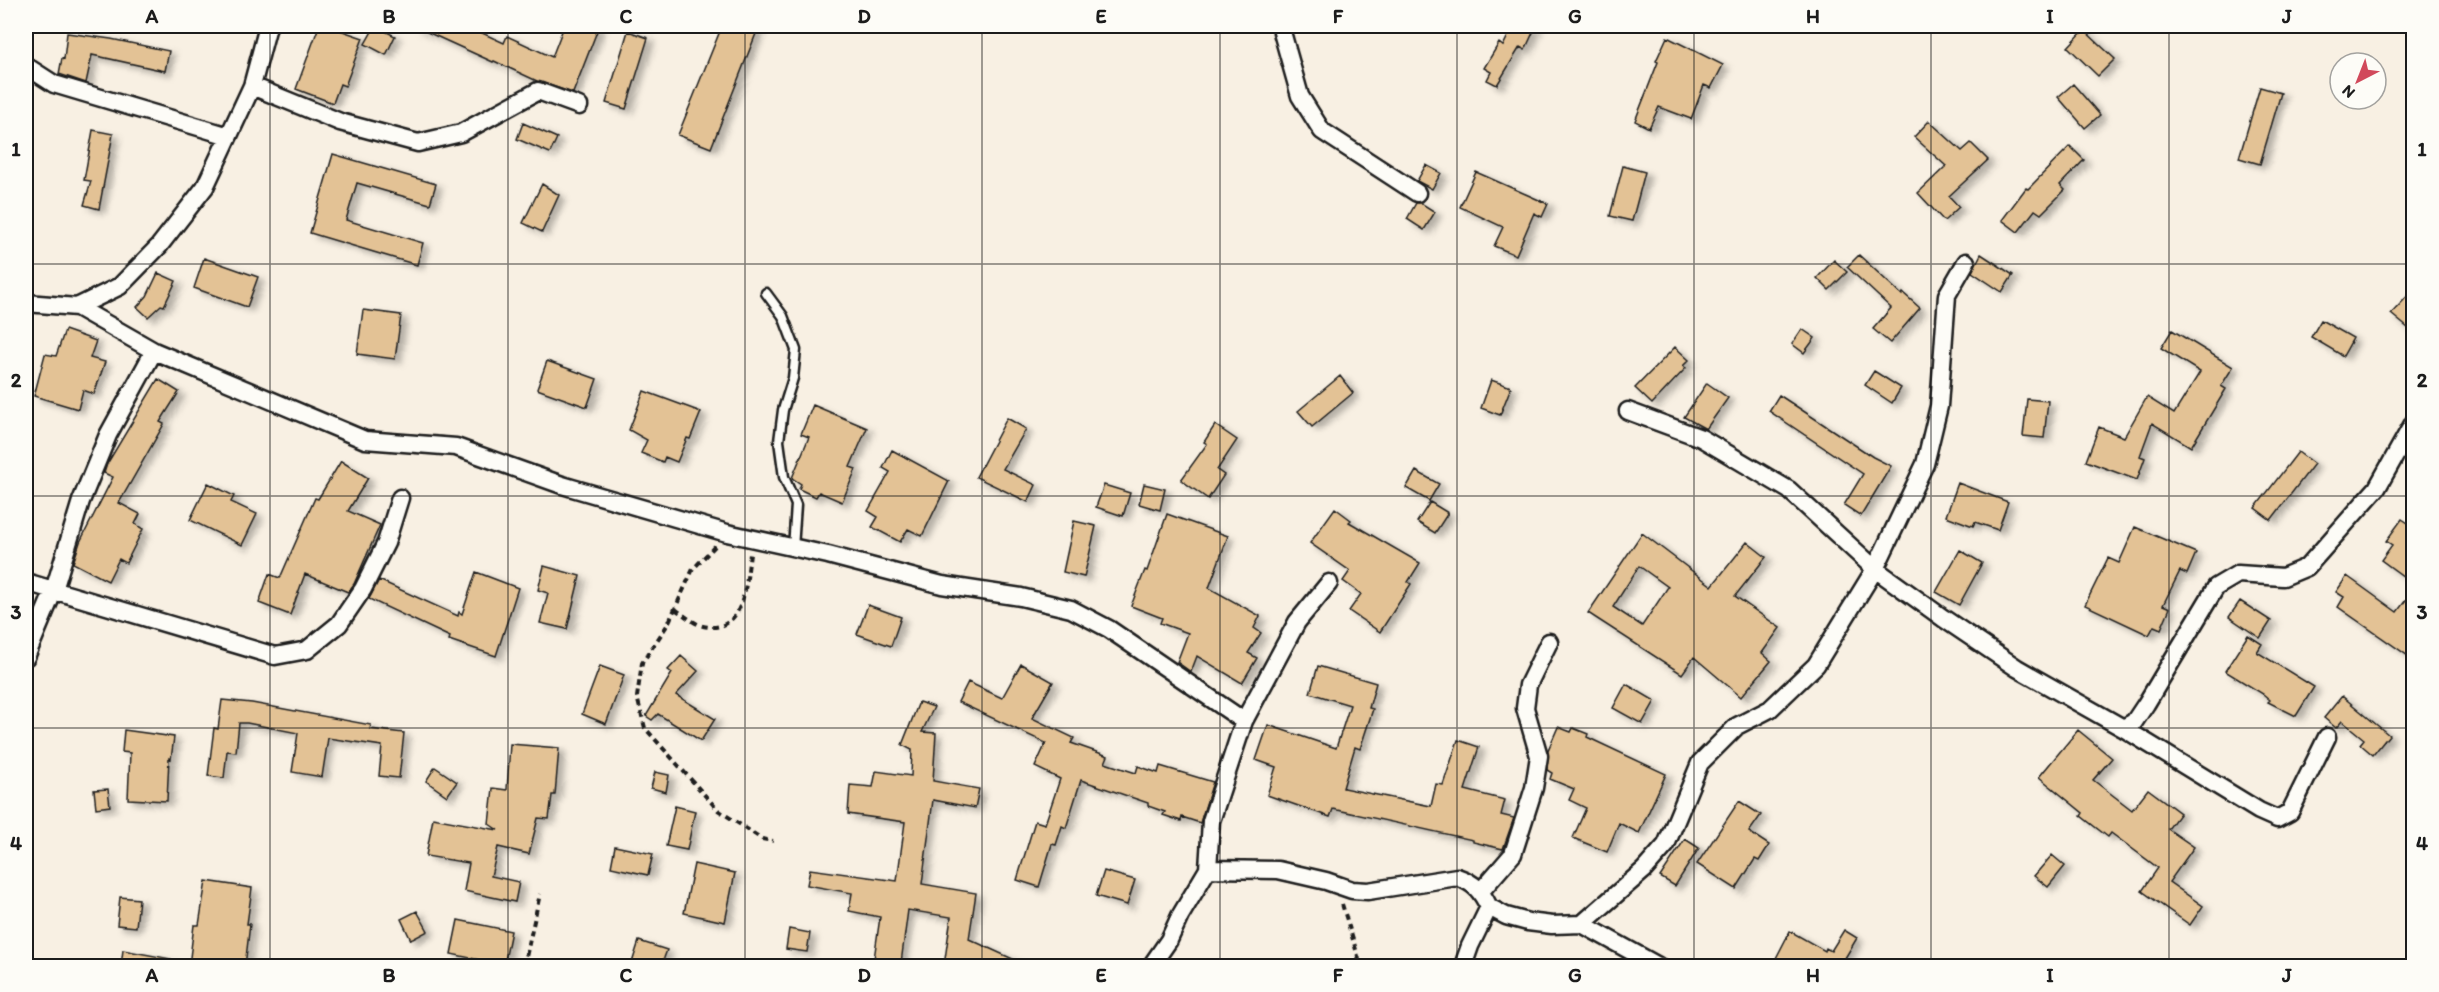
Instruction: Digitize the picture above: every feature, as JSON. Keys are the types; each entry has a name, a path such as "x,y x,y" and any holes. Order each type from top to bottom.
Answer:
{"street":[{"path":"77,307 120,286 159,246 205,187 252,86 268,26"},
{"path":"1282,26 1281,32 1300,96 1322,130 1417,193"},
{"path":"26,66 54,84 229,136"},
{"path":"252,86 340,122 418,143 461,133 538,91 579,106"},
{"path":"1582,924 1644,870 1666,845 1700,763 1737,726 1770,709 1816,665 1875,568 1924,464 1939,406 1947,295 1966,262"},
{"path":"26,303 77,307 154,351 365,440 456,447 562,485 727,533 942,585 1021,597 1071,609 1109,629 1245,721"},
{"path":"26,657 54,590 81,501 108,435 154,351"},
{"path":"1628,411 1701,438 1789,490 1875,568 2017,668 2123,728 2259,811 2277,819 2290,812 2327,737"},
{"path":"2123,728 2134,722 2146,705 2216,586 2238,574 2283,577 2307,567 2377,488 2414,422"},
{"path":"26,582 275,656 307,650 339,624 363,590 386,543 400,498"},
{"path":"1151,966 1169,940 1180,916 1208,869 1211,821 1245,721 1297,622 1329,583"},
{"path":"1481,891 1513,854 1534,788 1539,756 1525,708 1528,685 1549,642"},
{"path":"1208,869 1278,870 1352,890 1368,891 1457,877 1471,882 1481,891 1490,907 1506,916 1552,925 1582,924 1658,966"},
{"path":"1463,966 1470,946 1490,907"}],"lane":[{"path":"766,293 783,316 796,350 794,378 783,410 779,441 784,477 796,505 793,548"}],"path":[{"path":"727,533 693,569 668,624 642,663 637,697 645,728 718,810 762,839 773,841"},
{"path":"675,609 702,626 721,627 737,617 745,591 752,538"},
{"path":"1337,885 1360,966"},
{"path":"524,966 540,894"}],"building":[{"path":"319,26 328,26 363,38 345,86 340,84 333,103 296,89"},
{"path":"375,26 395,36 386,55 365,44"},
{"path":"414,26 467,26 504,43 507,36 552,57 564,26 599,26 573,93 537,81"},
{"path":"722,26 759,26 711,148 678,135"},
{"path":"1513,26 1536,26 1525,50 1520,47 1497,85 1487,80 1491,72 1484,68 1499,43 1503,46"},
{"path":"2084,30 2115,59 2098,76 2068,47"},
{"path":"628,31 648,38 626,109 606,103"},
{"path":"67,33 169,51 165,71 92,55 86,83 59,74 62,58 64,59"},
{"path":"1667,37 1723,65 1711,88 1704,85 1691,119 1659,107 1649,128 1635,121"},
{"path":"2073,84 2100,115 2085,128 2058,97"},
{"path":"2260,87 2281,93 2260,164 2239,158"},
{"path":"1929,121 1962,151 1971,143 1988,160 1949,196 1959,207 1944,221 1918,193 1946,166 1914,137"},
{"path":"523,123 557,138 550,153 517,139"},
{"path":"93,130 113,134 99,209 84,205 91,181 84,180"},
{"path":"2070,146 2084,160 2060,185 2065,190 2041,214 2035,210 2018,232 2002,220 2026,188 2028,189"},
{"path":"333,154 436,184 430,204 357,183 346,220 423,243 417,265 310,233"},
{"path":"1426,165 1441,173 1432,189 1417,181"},
{"path":"1623,166 1645,172 1632,221 1610,216"},
{"path":"1476,172 1548,204 1542,217 1534,213 1516,255 1494,246 1503,227 1460,207"},
{"path":"542,184 559,195 542,232 523,223"},
{"path":"1416,203 1421,203 1435,212 1424,230 1407,219"},
{"path":"1981,254 2013,275 2002,292 1972,272"},
{"path":"1859,255 1902,295 1903,293 1920,308 1890,343 1873,329 1891,308 1847,267"},
{"path":"204,258 258,277 247,307 194,288"},
{"path":"1834,260 1847,272 1829,290 1817,278"},
{"path":"158,273 176,281 164,306 161,305 148,317 137,307 147,296"},
{"path":"2414,289 2414,333 2391,314"},
{"path":"363,310 401,315 395,359 357,354"},
{"path":"2321,320 2353,338 2343,356 2311,337"},
{"path":"1802,329 1815,338 1804,353 1792,344"},
{"path":"65,330 96,341 90,358 105,362 94,394 83,390 78,409 34,396 45,354 56,356"},
{"path":"2172,330 2233,367 2221,386 2226,389 2191,447 2152,423 2140,456 2145,458 2137,480 2086,461 2099,427 2124,437 2147,397 2174,414 2200,372 2161,348"},
{"path":"1675,347 1689,360 1683,366 1686,368 1652,404 1635,388"},
{"path":"547,361 597,379 587,407 537,389"},
{"path":"1874,371 1901,388 1892,403 1865,385"},
{"path":"1340,376 1353,393 1312,427 1298,411"},
{"path":"158,379 179,392 160,422 164,424 119,503 140,514 135,524 143,529 126,563 119,559 108,581 73,563 80,542 113,477 104,473 107,464"},
{"path":"1491,380 1511,387 1500,415 1481,408"},
{"path":"1707,383 1728,398 1706,429 1684,417"},
{"path":"644,391 701,412 677,462 665,457 663,462 641,453 647,440 629,430"},
{"path":"1779,395 1873,457 1891,466 1861,516 1844,505 1863,474 1769,411"},
{"path":"2027,399 2048,401 2044,438 2023,436"},
{"path":"813,405 867,428 850,467 856,469 842,502 819,492 816,497 799,489 801,484 792,478 809,437 801,434"},
{"path":"1007,418 1026,429 1003,469 1036,485 1028,502 976,477"},
{"path":"1215,425 1237,440 1217,470 1224,475 1208,499 1181,480 1207,444 1204,442"},
{"path":"892,450 949,481 922,536 908,529 900,542 872,527 878,517 868,511 890,472 883,468"},
{"path":"2298,452 2314,464 2271,520 2255,508"},
{"path":"341,461 368,478 348,511 380,525 354,584 348,592 305,574 290,615 259,603 269,574 280,578 315,498 318,499"},
{"path":"1416,471 1439,484 1429,501 1406,488"},
{"path":"208,483 234,496 231,502 257,514 242,545 190,520"},
{"path":"1958,483 2008,502 1998,530 1975,522 1973,526 1946,516"},
{"path":"1144,484 1165,489 1160,510 1139,504"},
{"path":"1104,485 1130,493 1123,516 1096,507"},
{"path":"1430,502 1448,513 1435,533 1417,522"},
{"path":"1335,508 1351,520 1349,522 1420,563 1408,582 1411,584 1380,632 1349,611 1361,594 1343,581 1350,571 1310,543"},
{"path":"1167,514 1228,536 1209,588 1260,616 1254,628 1261,633 1248,653 1257,658 1242,683 1197,656 1191,672 1177,662 1188,633 1160,623 1162,618 1131,606 1145,570 1147,571"},
{"path":"2402,519 2414,527 2414,570 2407,579 2381,560 2392,545 2386,541"},
{"path":"1074,521 1096,526 1084,577 1063,572"},
{"path":"2135,527 2196,553 2187,574 2180,571 2163,605 2170,608 2161,629 2154,626 2149,635 2085,605 2108,558 2119,563"},
{"path":"1642,533 1712,586 1747,542 1766,557 1735,596 1780,628 1762,653 1771,661 1741,697 1694,657 1682,674 1588,613","holes":["1639,566 1668,587 1642,626 1613,607"]},
{"path":"1960,550 1982,563 1959,605 1936,592"},
{"path":"544,566 580,576 567,629 540,623 548,593 538,590"},
{"path":"476,572 518,588 496,656 449,640 450,637 369,599 379,580 458,616 459,612 462,614"},
{"path":"2347,576 2397,612 2414,589 2414,660 2338,607 2344,597 2336,592"},
{"path":"2240,601 2271,621 2260,638 2229,617"},
{"path":"868,605 901,617 891,646 857,634"},
{"path":"2248,635 2262,644 2257,652 2314,687 2296,716 2268,702 2270,700 2263,694 2225,671"},
{"path":"681,656 698,671 676,695 715,719 701,741 658,714 652,720 646,716 672,673 668,670"},
{"path":"1021,664 1053,682 1032,718 1074,738 1071,743 1108,756 1105,763 1136,773 1138,766 1158,773 1160,766 1213,782 1200,823 1182,817 1181,821 1163,815 1165,812 1148,806 1148,803 1081,780 1066,828 1062,826 1056,845 1052,844 1039,887 1017,880 1035,821 1045,824 1060,779 1035,767 1046,743 958,702 968,682 1002,698"},
{"path":"600,666 624,675 606,724 582,714"},
{"path":"1318,666 1376,683 1369,708 1373,709 1360,749 1355,747 1343,788 1431,806 1436,784 1443,785 1458,740 1479,747 1465,790 1505,800 1501,815 1514,818 1503,849 1473,842 1473,840 1333,809 1330,817 1267,795 1276,767 1256,760 1268,725 1336,748 1350,705 1310,693"},
{"path":"1626,684 1655,701 1642,724 1613,708"},
{"path":"2342,696 2389,735 2373,755 2360,744 2364,739 2342,721 2336,728 2324,718"},
{"path":"222,700 252,703 371,725 370,729 404,733 399,778 379,776 382,746 328,738 322,777 292,772 298,733 247,723 239,723 236,752 227,751 224,778 208,776 214,728 218,729"},
{"path":"919,702 934,707 922,732 936,733 933,781 979,789 975,808 933,800 922,884 976,893 969,939 1028,966 944,966 951,917 908,910 901,963 874,959 880,917 849,911 852,893 807,885 810,869 897,881 905,822 848,814 850,785 873,787 876,771 911,776 912,750 902,745"},
{"path":"1558,727 1571,732 1573,728 1588,734 1587,737 1666,774 1639,833 1619,823 1607,852 1573,838 1586,808 1569,800 1574,789 1550,779 1552,773 1547,770 1548,750"},
{"path":"124,730 174,737 171,759 169,758 167,801 128,799 130,753 122,752"},
{"path":"2078,730 2112,758 2093,780 2132,810 2148,789 2180,813 2168,829 2194,847 2169,882 2203,906 2190,925 2142,891 2158,868 2111,833 2108,837 2081,816 2083,813 2039,777"},
{"path":"510,744 559,748 555,795 552,795 549,819 538,818 529,854 498,847 491,876 519,882 515,902 464,891 469,863 426,856 433,818 498,830 489,824 493,788 507,790"},
{"path":"435,767 457,782 447,796 426,781"},
{"path":"655,772 669,775 666,792 651,788"},
{"path":"108,789 110,806 96,808 94,790"},
{"path":"1739,801 1761,815 1749,832 1769,845 1759,861 1755,859 1736,889 1697,864"},
{"path":"675,806 695,811 687,850 666,846"},
{"path":"1685,839 1699,848 1675,886 1660,877"},
{"path":"615,846 653,854 648,875 611,867"},
{"path":"2052,855 2065,866 2048,887 2034,876"},
{"path":"694,864 735,873 725,922 684,913"},
{"path":"1104,871 1135,880 1127,905 1096,896"},
{"path":"206,881 252,888 245,966 189,966 194,925 199,925"},
{"path":"120,897 139,899 136,927 117,925"},
{"path":"417,911 428,931 411,940 401,919"},
{"path":"458,920 511,931 504,965 451,954"},
{"path":"789,929 810,933 807,952 786,949"},
{"path":"1844,930 1857,938 1845,958 1860,966 1772,966 1790,931 1825,951 1826,948 1831,951"},
{"path":"639,941 667,950 661,966 631,966"},
{"path":"123,950 171,959 170,966 121,966"}]}
